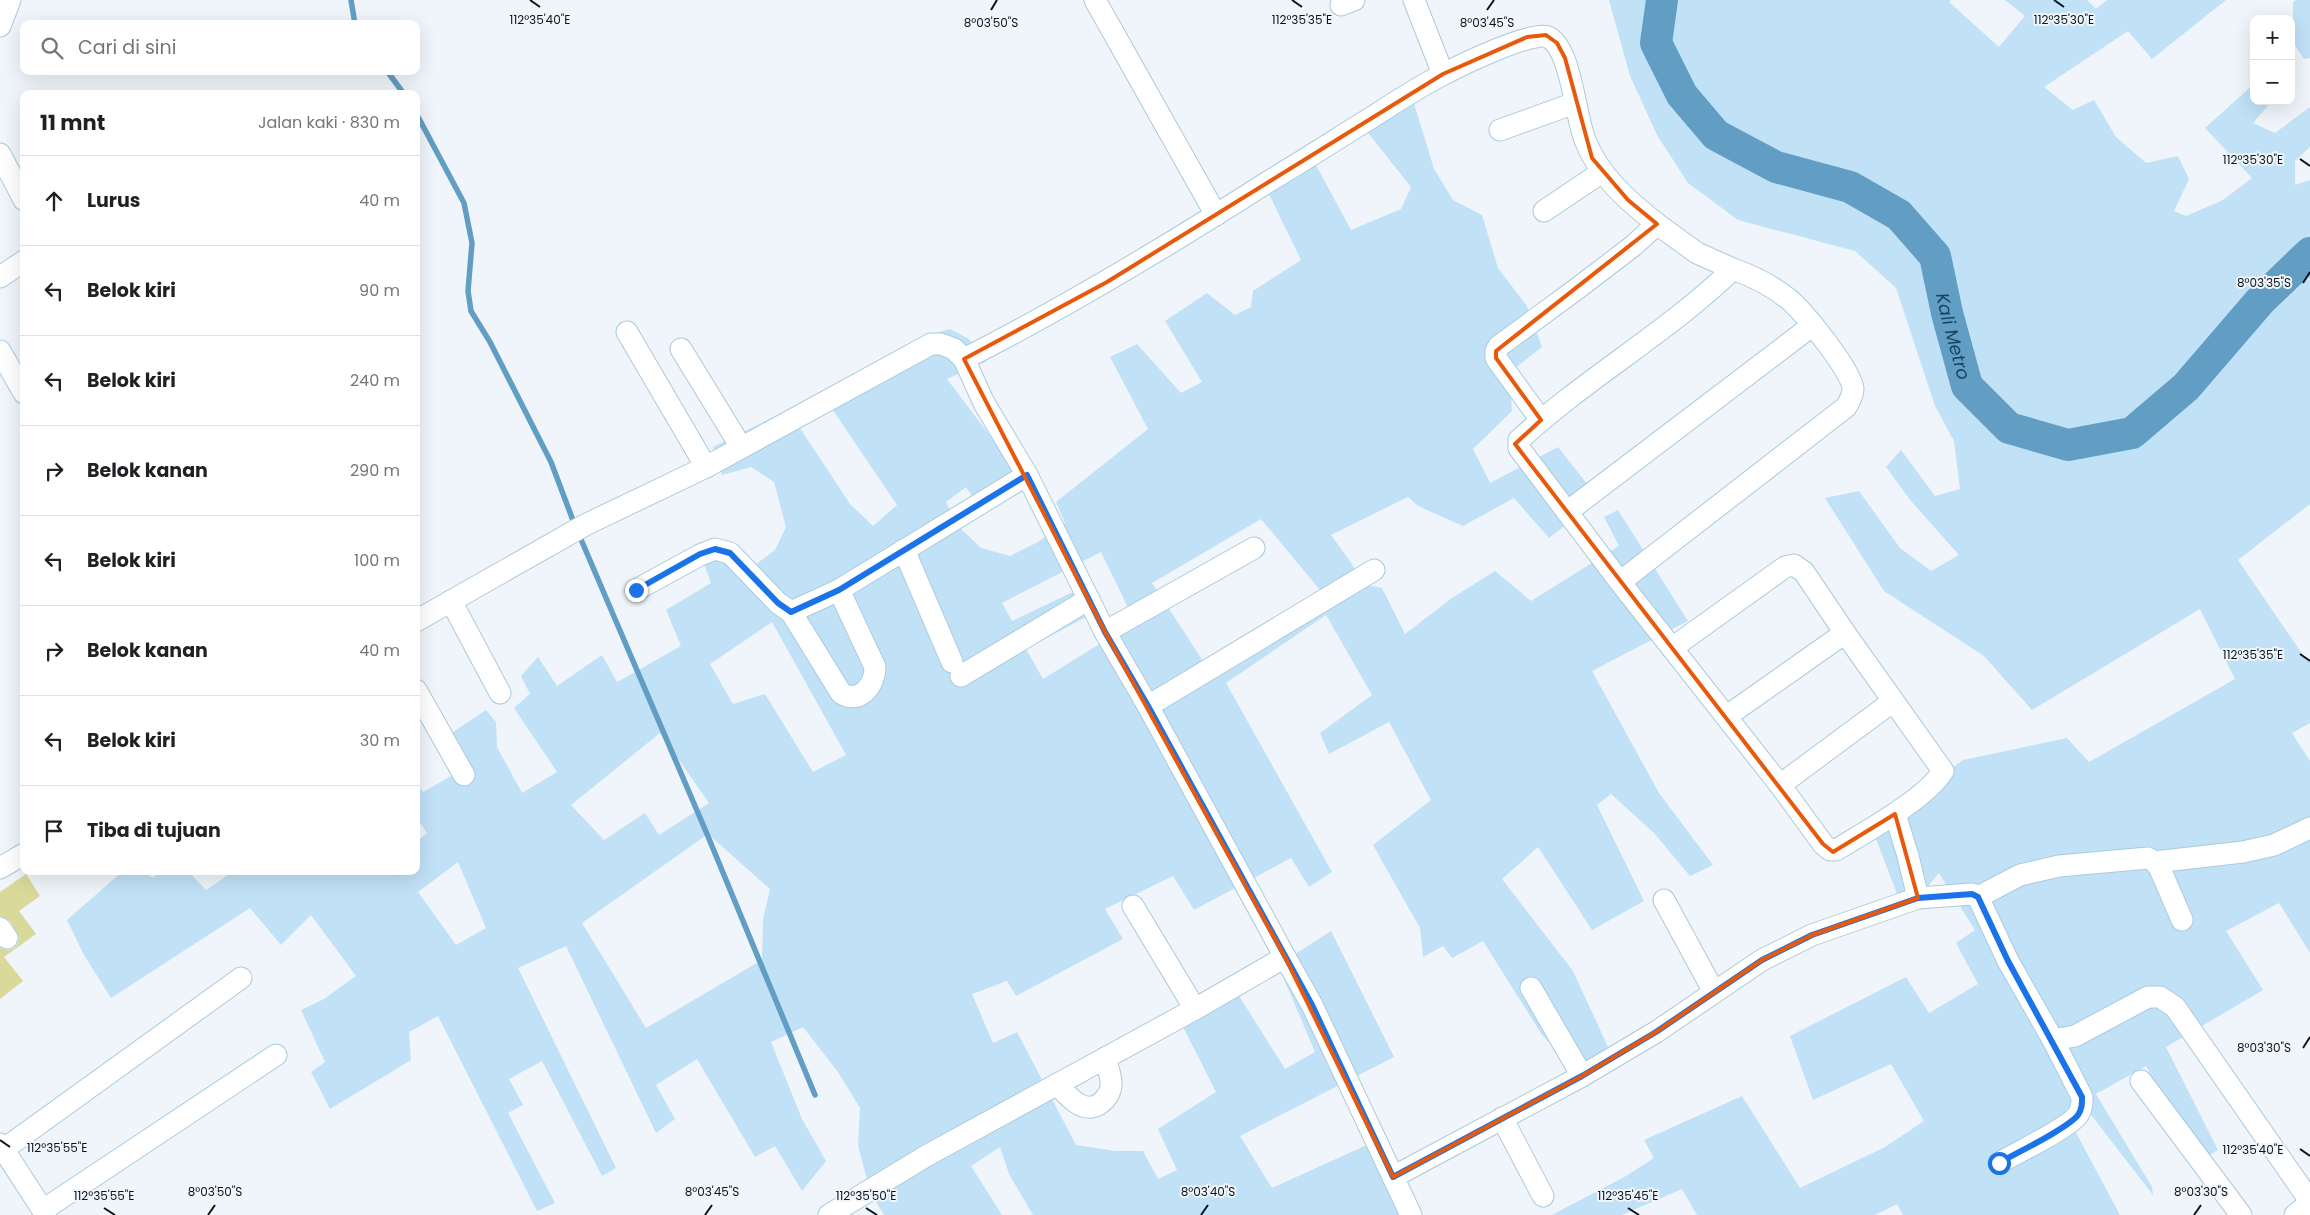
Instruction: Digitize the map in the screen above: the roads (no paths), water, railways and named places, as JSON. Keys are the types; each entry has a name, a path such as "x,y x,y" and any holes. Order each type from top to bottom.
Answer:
{"street":[{"path":"0,26 10,0"},
{"path":"1095,0 1216,215"},
{"path":"1414,0 1443,74"},
{"path":"964,359 1050,314 1216,215 1443,74 1527,37 1546,35 1557,43 1565,58 1584,137 1592,158 1602,172 1628,200 1697,253 1747,274 1791,301 1833,352 1853,388 1852,397 1846,407 1620,582"},
{"path":"1500,130 1575,103"},
{"path":"0,154 20,192"},
{"path":"1544,211 1602,172"},
{"path":"1540,420 1496,358 1496,351 1499,346 1633,246 1657,224"},
{"path":"0,277 20,264"},
{"path":"1672,648 1785,567 1794,566 1804,572 1892,702 1943,771 1938,779 1895,814 1836,850 1830,850 1823,844 1727,716 1672,648 1620,582 1519,448 1519,440 1540,420 1662,329 1715,287 1733,269"},
{"path":"1567,512 1812,325"},
{"path":"627,332 706,467"},
{"path":"420,619 585,525 706,467 931,344 941,344 954,350 964,359 984,402 1027,475 1105,632 1148,706 1312,1005 1411,1215"},
{"path":"681,349 741,448"},
{"path":"0,351 20,386"},
{"path":"791,612 839,590 1027,475"},
{"path":"1105,632 1254,548"},
{"path":"636,590 700,554 715,549 730,553 778,603 791,612 841,692 850,697 859,696 875,676 875,667 839,590"},
{"path":"904,550 956,669 1089,599"},
{"path":"1148,706 1374,570"},
{"path":"451,601 500,693"},
{"path":"1727,716 1845,633"},
{"path":"420,697 464,775"},
{"path":"1780,785 1892,702"},
{"path":"1895,814 1918,898"},
{"path":"2155,862 2243,852 2274,844 2310,828"},
{"path":"0,868 20,856"},
{"path":"1978,897 2020,875 2058,866 2148,858 2155,862 2182,920"},
{"path":"1393,1177 1582,1076 1656,1032 1762,960 1812,935 1918,898 1972,894 1978,897 2008,961 2053,1040 2082,1097 2082,1106 2077,1116 2067,1124 1999,1163"},
{"path":"1664,900 1714,992"},
{"path":"1133,906 1195,1009"},
{"path":"837,1210 899,1173 1285,957"},
{"path":"241,978 1,1148 45,1213 276,1055"},
{"path":"1531,988 1582,1076"},
{"path":"2053,1040 2075,1036 2148,997 2160,997 2167,1000 2175,1007 2199,1039 2310,1202 2295,1215"},
{"path":"1057,1084 1072,1102 1082,1107 1092,1108 1108,1096 1112,1086 1104,1058"},
{"path":"2141,1081 2241,1215"},
{"path":"1502,1118 1543,1196"}],"waterway":[{"path":"351,0 354,20"},
{"name":"Kali Metro","path":"1662,0 1656,43 1682,95 1716,135 1776,167 1850,187 1899,215 1935,256 1947,313 1967,386 2009,428 2068,445 2132,433 2186,387 2260,301 2310,253"},
{"path":"390,75 401,90"},
{"path":"420,120 464,203 472,243 468,291 471,311 490,342 551,462 574,523 707,834 815,1095"}]}
